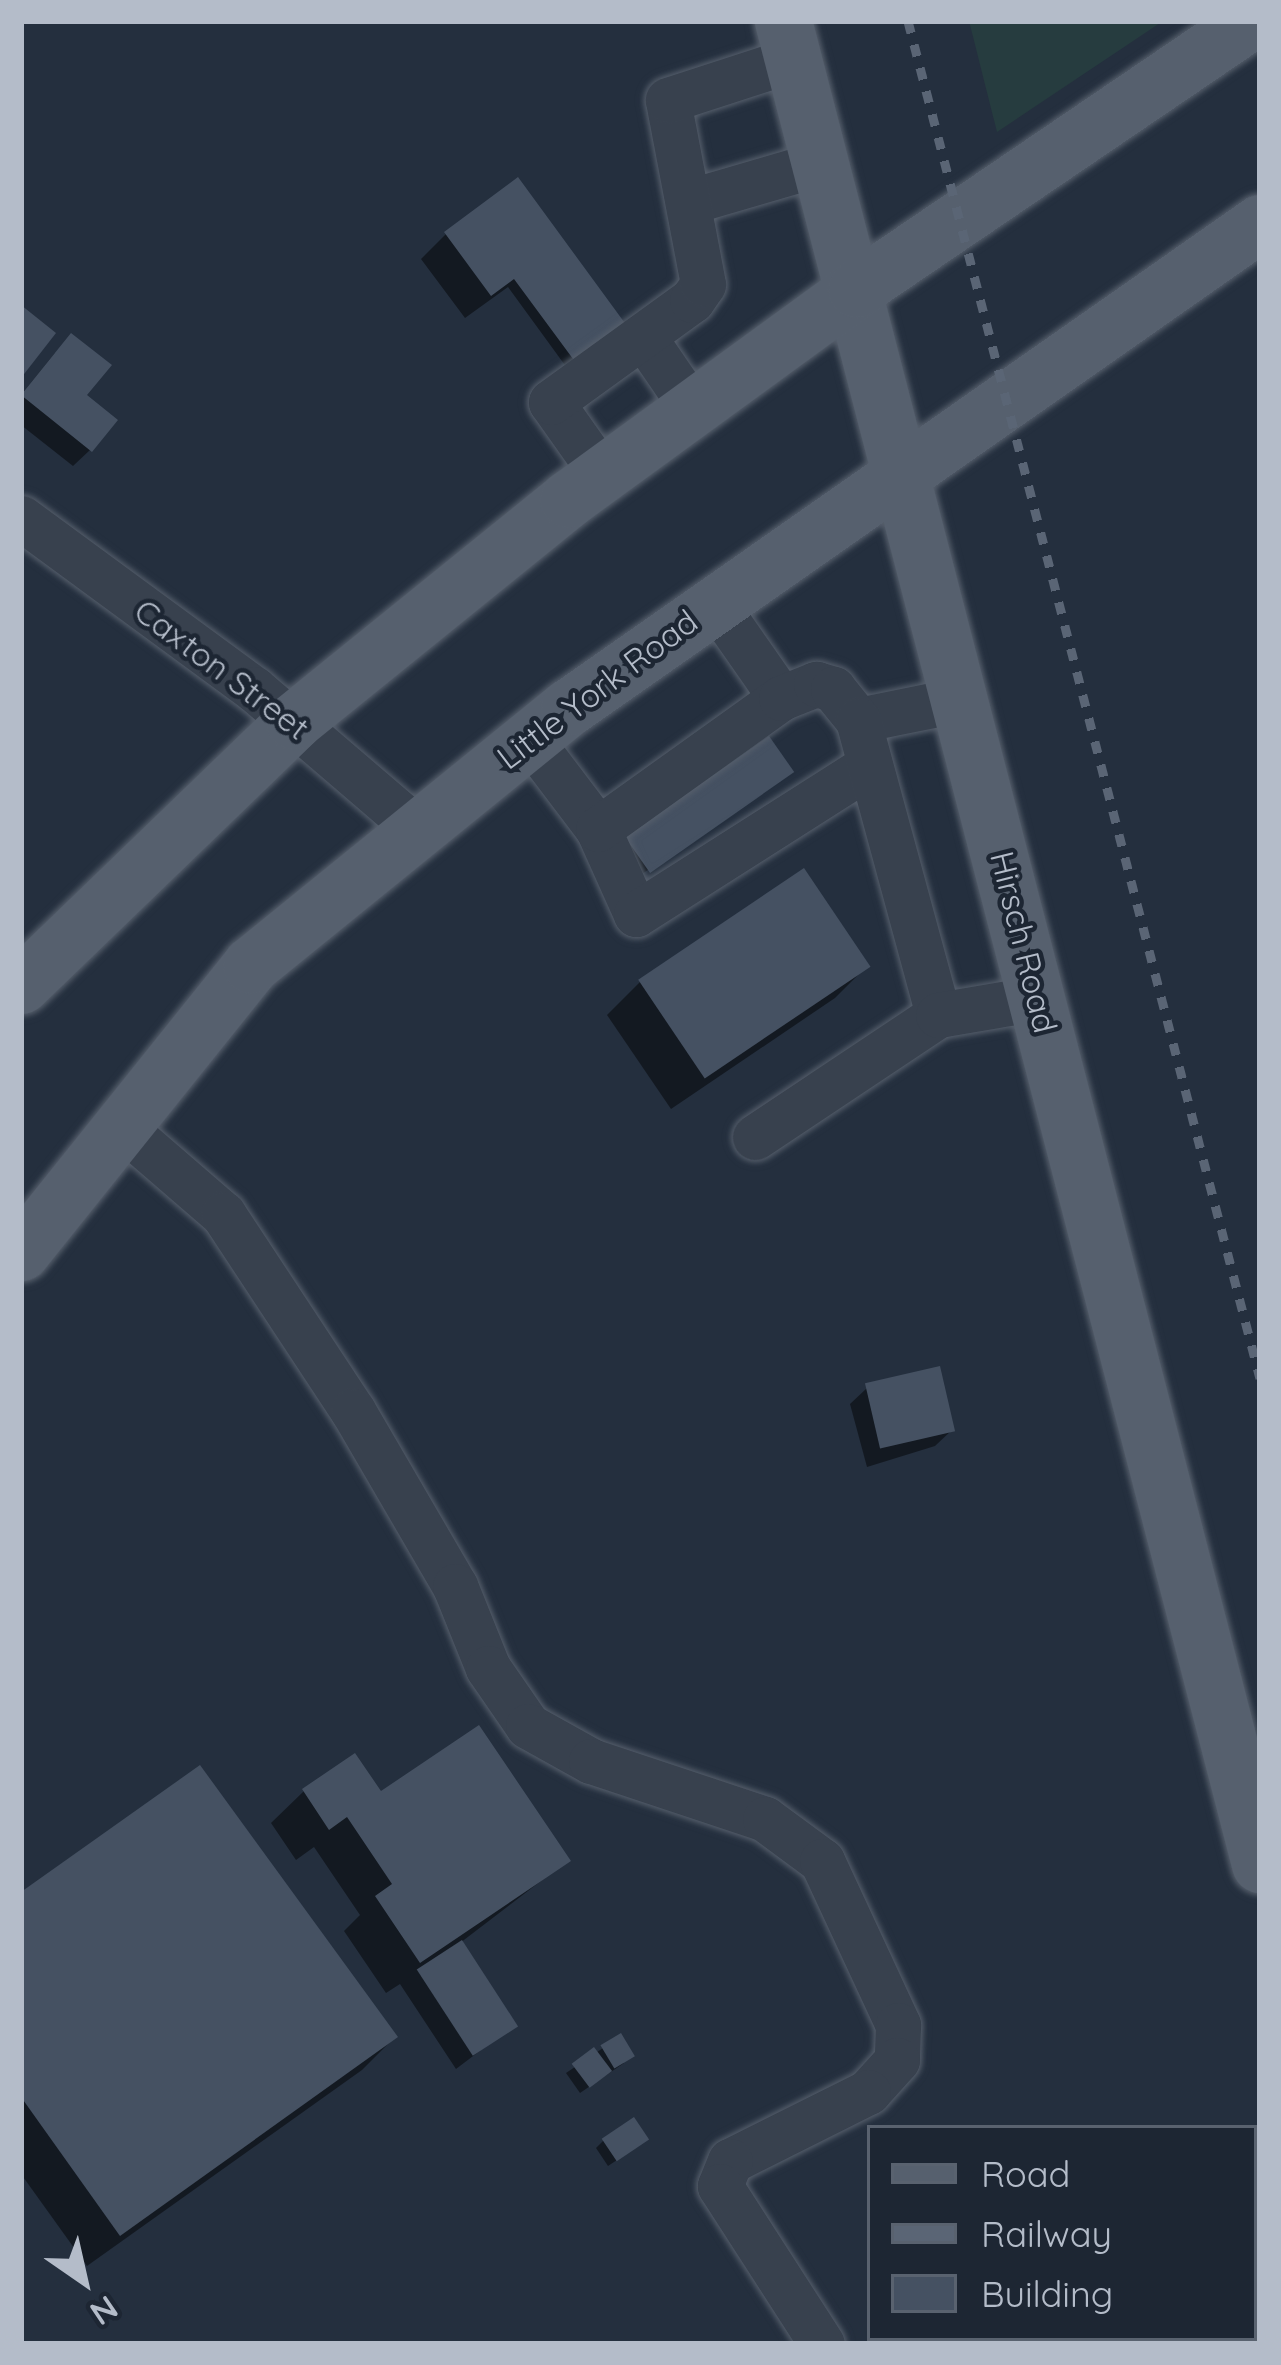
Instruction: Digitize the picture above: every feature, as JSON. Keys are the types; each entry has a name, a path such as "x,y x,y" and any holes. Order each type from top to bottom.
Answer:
{"main road":[{"path":"21,985 294,721 602,474 856,289 1250,21"},
{"name":"Hirsch Road","path":"789,40 903,466 1260,1864"},
{"name":"Little York Road","path":"21,1252 251,965 529,738 903,466 1260,223"}],"street":[{"path":"602,474 551,402 644,335 703,284 691,201 668,100 789,40"},
{"path":"691,201 821,163"},
{"path":"644,335 693,409"},
{"name":"Caxton Street","path":"21,518 294,721 416,828"},
{"path":"714,602 781,698"},
{"path":"598,829 781,698 816,684 833,689 858,720 938,1015"},
{"path":"858,720 962,699"},
{"path":"529,738 598,829 636,914 870,766"},
{"path":"755,1137 938,1015 1039,998"},
{"path":"121,1126 223,1214 353,1411 455,1586 488,1668 528,1726 591,1761 765,1819 822,1861 898,2026 897,2060 868,2092 730,2161 720,2186 822,2344"}],"green space":[{"path":"969,21 1163,21 997,132"}],"building":[{"path":"518,177 627,326 576,363 514,279 491,296 444,232"},
{"path":"21,305 56,333 21,378"},
{"path":"71,333 112,365 87,395 118,420 92,452 21,395"},
{"path":"769,736 794,772 650,873 625,837"},
{"path":"804,868 871,967 705,1078 638,980"},
{"path":"940,1366 955,1431 880,1449 865,1383"},
{"path":"479,1725 571,1861 420,1963 375,1896 392,1884 347,1817 329,1830 302,1789 355,1753 381,1791"},
{"path":"200,1765 398,2037 120,2236 21,2097 21,1892"},
{"path":"462,1940 518,2026 473,2056 417,1969"},
{"path":"621,2033 635,2056 614,2069 600,2045"},
{"path":"594,2047 612,2071 590,2088 572,2064"},
{"path":"634,2117 649,2139 617,2161 602,2139"}],"railway":[{"path":"908,21 1260,1378"}]}
